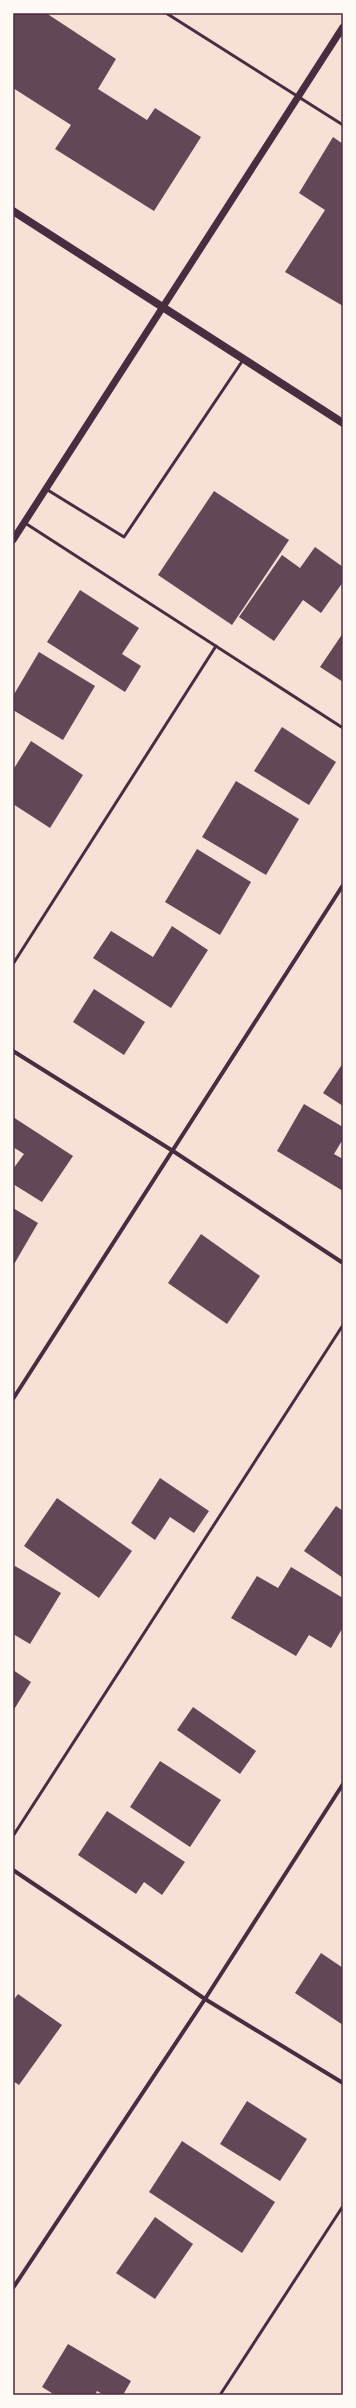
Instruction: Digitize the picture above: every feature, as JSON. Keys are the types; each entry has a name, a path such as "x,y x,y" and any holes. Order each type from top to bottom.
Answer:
{"main road":[{"path":"13,211 343,423"}],"street":[{"path":"13,540 164,308 343,27"},
{"path":"13,1399 343,885"},
{"path":"13,1051 173,1151 343,1263"},
{"path":"13,2288 205,1999 343,1784"},
{"path":"13,1870 205,1999 343,2084"}],"lane":[{"path":"166,13 343,125"},
{"path":"46,489 124,537 243,359"},
{"path":"24,523 343,728"},
{"path":"13,964 216,646"},
{"path":"13,1836 343,1325"},
{"path":"220,2395 343,2206"}],"building":[{"path":"13,13 46,13 116,59 98,89 147,120 155,108 201,137 154,211 55,149 71,125 13,88"},
{"path":"333,137 343,144 343,306 285,272 325,210 299,193"},
{"path":"214,491 289,540 232,625 158,575"},
{"path":"315,547 343,567 343,582 321,613 303,600 274,641 239,617 282,555 300,568"},
{"path":"80,590 139,628 122,654 141,666 125,692 47,642"},
{"path":"343,633 343,682 320,667"},
{"path":"39,652 95,686 63,740 13,710 13,696"},
{"path":"282,727 336,762 309,805 254,771"},
{"path":"31,741 83,775 50,828 13,804 13,770"},
{"path":"236,781 299,819 266,875 202,837"},
{"path":"197,849 251,882 220,935 165,902"},
{"path":"172,926 208,950 171,1008 93,958 111,931 153,957"},
{"path":"94,989 145,1022 124,1055 73,1022"},
{"path":"343,1063 343,1106 323,1093"},
{"path":"304,1104 343,1127 343,1139 334,1154 343,1159 343,1191 277,1151"},
{"path":"13,1117 73,1156 42,1202 13,1184 13,1169 24,1154 13,1147"},
{"path":"13,1208 38,1223 13,1266"},
{"path":"201,1234 260,1276 227,1324 168,1283"},
{"path":"160,1478 209,1511 194,1533 170,1517 155,1540 131,1523"},
{"path":"57,1498 132,1551 99,1598 24,1546"},
{"path":"336,1506 343,1511 343,1578 304,1551"},
{"path":"15,1566 61,1593 30,1644 13,1634 13,1570"},
{"path":"291,1567 343,1598 343,1627 331,1648 309,1635 296,1656 231,1618 257,1576 278,1588"},
{"path":"13,1670 31,1682 13,1711"},
{"path":"193,1707 256,1751 240,1774 177,1730"},
{"path":"160,1761 221,1800 190,1847 130,1807"},
{"path":"107,1811 185,1862 162,1895 144,1882 136,1894 78,1855"},
{"path":"321,1953 343,1968 343,2025 295,1993"},
{"path":"18,1994 62,2025 19,2085 13,2081 13,2001"},
{"path":"247,2101 307,2139 280,2181 220,2144"},
{"path":"182,2141 275,2202 242,2253 149,2192"},
{"path":"155,2217 193,2244 155,2299 116,2273"},
{"path":"68,2344 131,2381 123,2395 104,2395 97,2391 95,2395 55,2395 42,2387"}]}
